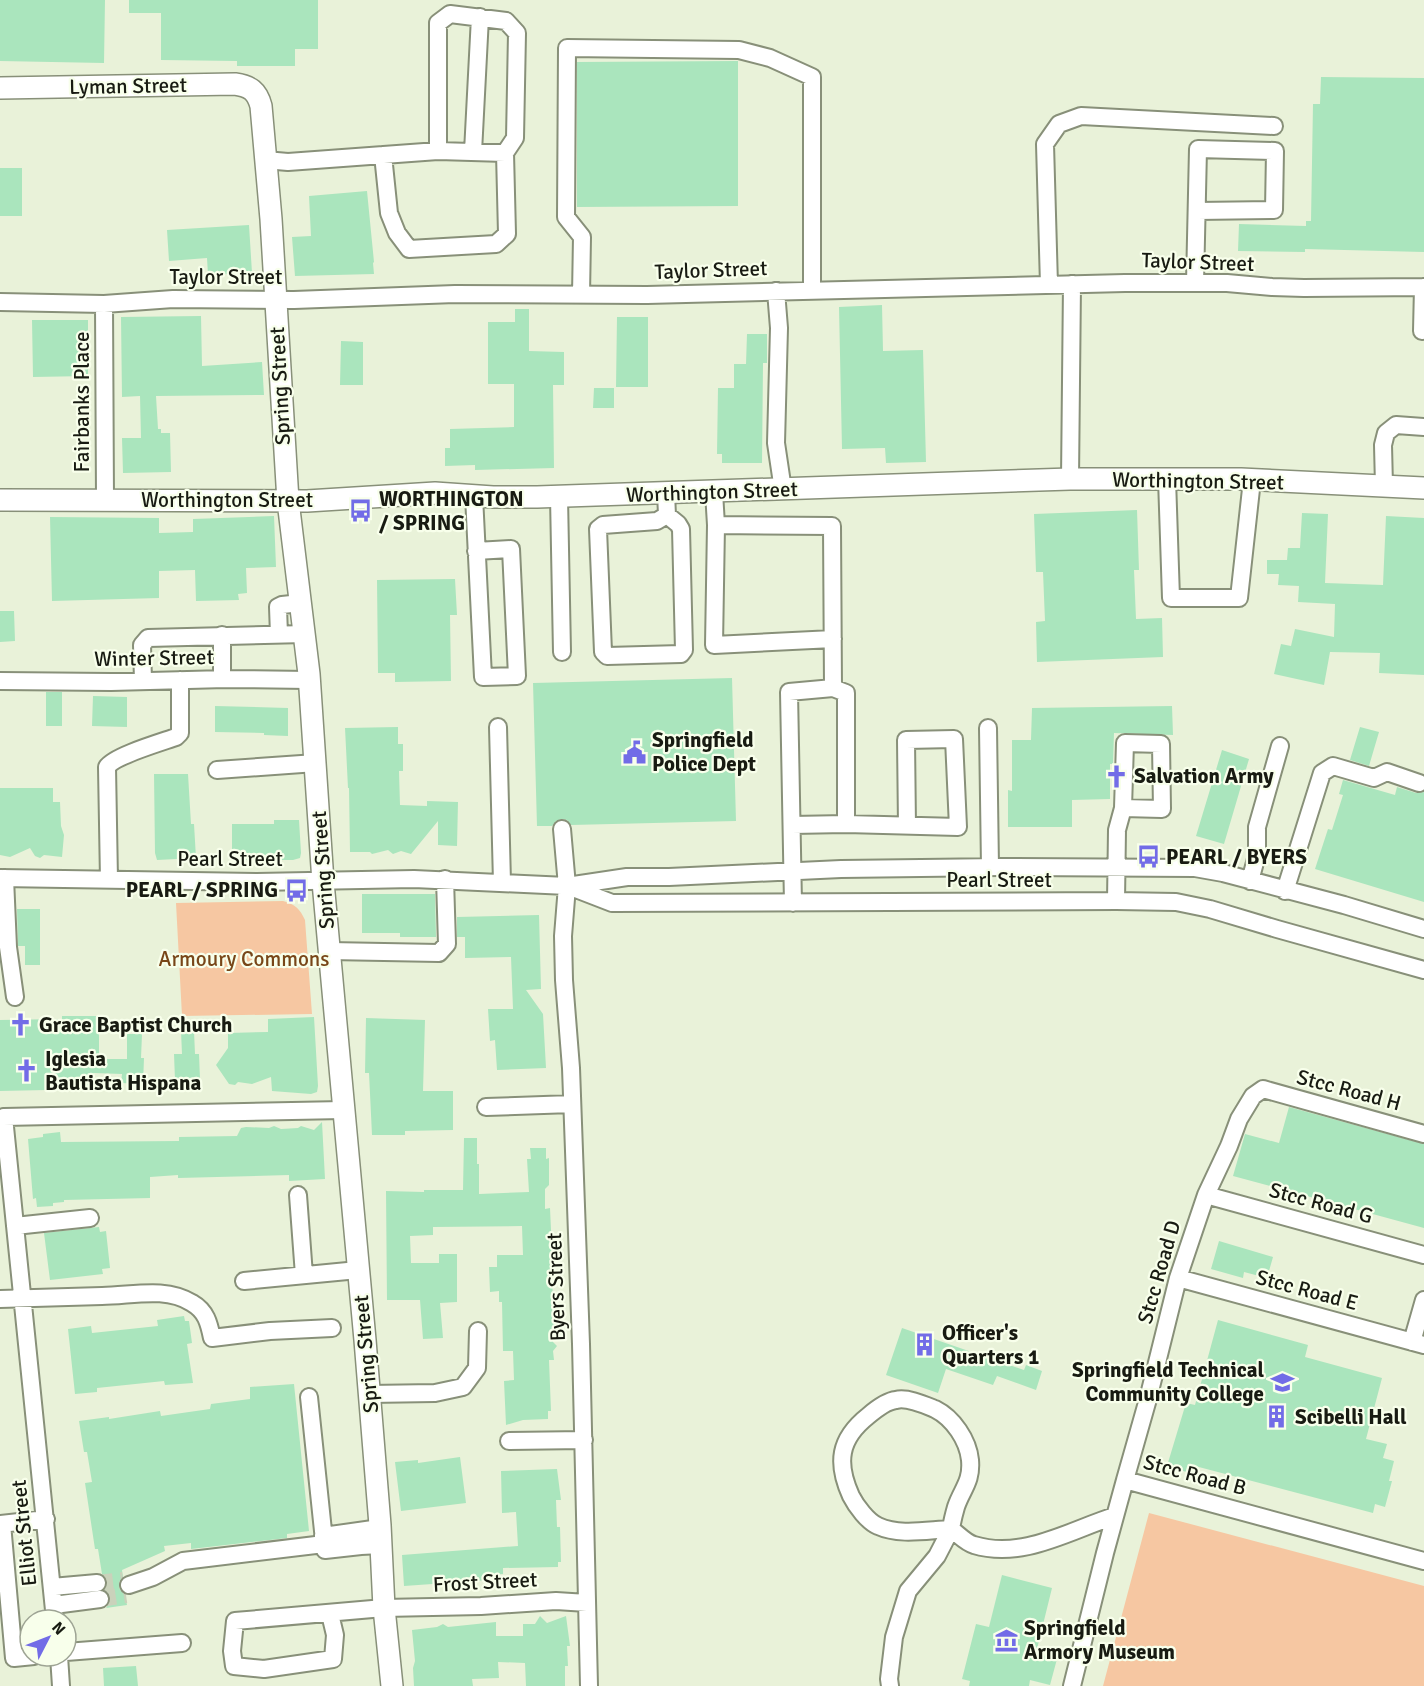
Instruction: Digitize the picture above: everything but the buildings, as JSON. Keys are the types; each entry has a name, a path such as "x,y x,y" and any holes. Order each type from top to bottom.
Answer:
{"main road":[{"name":"Lyman Street","path":"0,88 235,84 254,91"},
{"name":"Spring Street","path":"254,91 261,106 266,160 288,501 305,634 323,882 369,1394 384,1608 392,1686"},
{"name":"Worthington Street","path":"0,500 326,501 435,493 559,497 1070,479 1167,478 1424,488"}],"street":[{"path":"383,155 389,213 397,233 409,249 496,244 507,234 505,153 515,138 517,33 506,21 450,14 438,22 438,151"},
{"path":"473,152 480,17"},
{"path":"581,295 582,237 566,218 567,48 739,50 770,58 812,77 812,291"},
{"path":"1049,285 1045,144 1059,124 1081,116 1274,126"},
{"path":"1195,283 1198,149 1275,151 1274,210 1197,211"},
{"path":"266,160 288,162 438,151 505,153"},
{"name":"Taylor Street","path":"0,302 105,304 173,299 276,300 443,294 647,295 1072,284 1227,283 1272,287 1423,287"},
{"path":"1070,479 1072,284"},
{"path":"1422,331 1423,287"},
{"path":"776,291 779,328 776,443 783,490"},
{"name":"Fairbanks Place","path":"105,304 105,500"},
{"path":"1384,486 1383,445 1386,433 1396,425 1424,427"},
{"path":"1167,478 1171,598 1239,598 1252,480"},
{"path":"714,492 716,525 714,645 833,639"},
{"path":"666,493 667,515 681,529 684,650 681,654 607,656 603,651 598,529 603,525 657,522 667,515"},
{"path":"474,496 476,550 483,677 517,676 511,549 476,550"},
{"path":"559,497 562,652"},
{"path":"716,525 832,526 833,688"},
{"path":"279,635 278,607 301,603"},
{"path":"143,681 142,645 148,638 305,634"},
{"path":"222,635 222,679"},
{"path":"109,880 108,767 110,763 123,756 176,737 180,733 180,680"},
{"name":"Winter Street","path":"0,681 309,680"},
{"path":"793,903 789,692 833,688 846,693 846,824"},
{"path":"498,727 501,882"},
{"path":"988,728 990,867"},
{"path":"792,825 958,827 954,740 906,740 907,826"},
{"path":"1250,881 1257,855 1257,827 1280,746"},
{"path":"217,770 316,763"},
{"path":"1285,891 1322,773 1333,766 1374,778 1387,772 1419,783"},
{"path":"1116,901 1115,868 1118,830 1123,808"},
{"name":"Byers Street","path":"562,829 567,886 563,936 564,980 572,1104 584,1440 589,1686"},
{"name":"Pearl Street","path":"3,878 323,882 445,879 567,886 627,877 792,871 990,867 1195,868 1214,871 1424,929"},
{"path":"3,878 8,947 15,997"},
{"path":"329,951 439,953 447,944 445,879"},
{"name":"Pearl Street","path":"567,886 612,903 1176,902 1210,909 1424,970"},
{"name":"Stcc Road H","path":"1263,1089 1424,1134"},
{"name":"Stcc Road D","path":"1125,1480 1178,1278 1206,1195 1239,1119 1253,1096 1263,1089"},
{"path":"486,1107 572,1104"},
{"name":"Elliot Street","path":"55,1608 4,1117 343,1110"},
{"path":"298,1194 304,1275"},
{"name":"Stcc Road G","path":"1206,1195 1424,1255"},
{"path":"15,1226 90,1218"},
{"path":"244,1281 358,1270"},
{"name":"Stcc Road E","path":"1178,1278 1418,1344"},
{"path":"0,1299 153,1293 172,1295 187,1300 199,1309 208,1319 212,1338 270,1331 332,1328"},
{"path":"1418,1344 1424,1300"},
{"path":"369,1394 435,1393 464,1387 477,1368 478,1331"},
{"path":"309,1397 324,1543"},
{"path":"890,1686 894,1637 908,1591 937,1556 951,1529 956,1506 968,1484 970,1460 963,1436 944,1414 921,1403 896,1400 877,1409 858,1424 845,1442 841,1467 856,1507 877,1526 903,1532 951,1529 972,1545 1001,1550 1035,1545 1115,1516"},
{"path":"509,1441 584,1440"},
{"name":"Stcc Road B","path":"1072,1686 1125,1480 1424,1561"},
{"path":"18,1658 14,1658 1,1524 46,1519"},
{"path":"126,1587 153,1577 183,1561 380,1537"},
{"path":"52,1587 98,1591 63,1608"},
{"name":"Frost Street","path":"330,1614 335,1635 333,1659 264,1669 234,1666 232,1651 235,1621 384,1608 481,1606 556,1601 587,1603"},
{"path":"78,1651 182,1642"},
{"path":"60,1668 61,1686"}],"green space":[{"name":"Armoury Commons","path":"283,901 297,907 305,920 312,1014 182,1016 176,903"},
{"path":"1149,1513 1424,1586 1424,1686 1103,1686"}],"tunnel":[{"path":"97,1583 123,1580"},
{"path":"100,1599 126,1595"}],"place":[{"name":"WORTHINGTON / SPRING","path":"361,511"},
{"name":"Springfield Police Dept","path":"634,752"},
{"name":"Salvation Army","path":"1116,776"},
{"name":"PEARL / BYERS","path":"1148,857"},
{"name":"PEARL / SPRING","path":"296,890"},
{"name":"Grace Baptist Church","path":"21,1025"},
{"name":"Iglesia Bautista Hispana","path":"27,1071"},
{"name":"Officer's Quarters 1","path":"924,1345"},
{"name":"Springfield Technical Community College","path":"1282,1382"},
{"name":"Scibelli Hall","path":"1277,1417"},
{"name":"Springfield Armory Museum","path":"1006,1640"}]}
